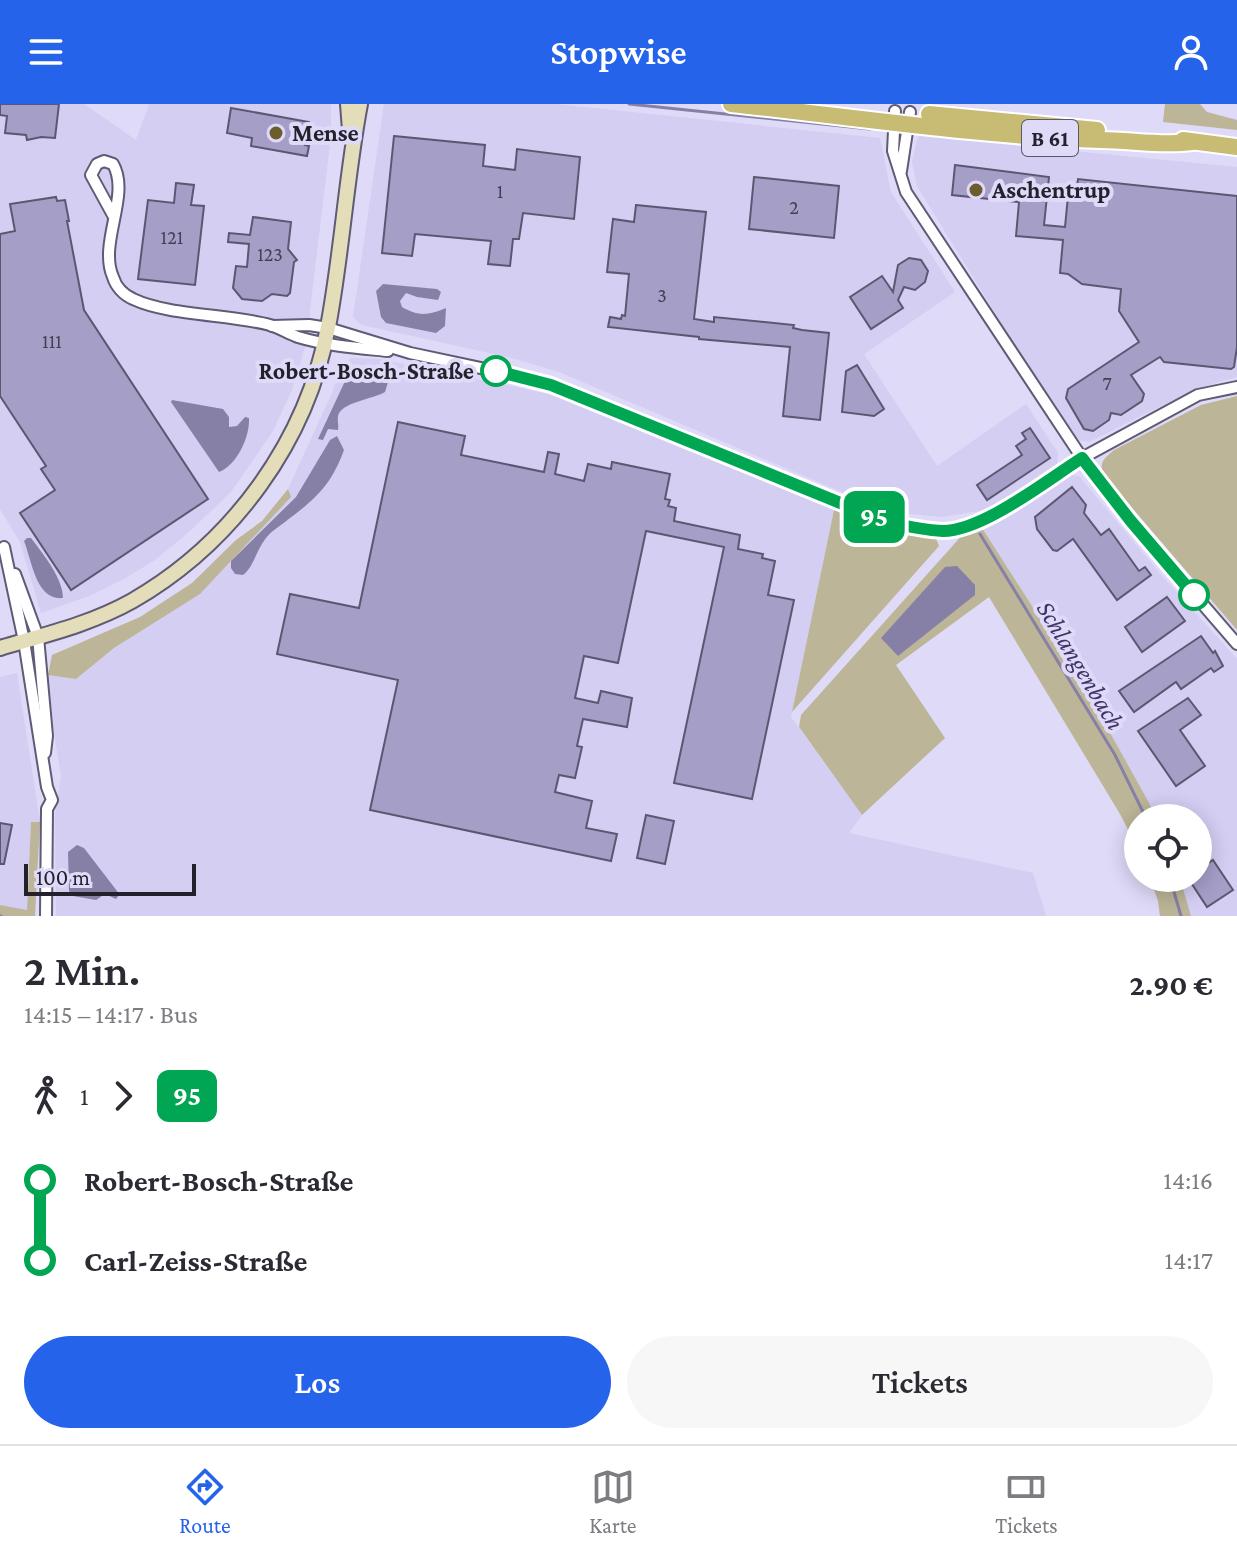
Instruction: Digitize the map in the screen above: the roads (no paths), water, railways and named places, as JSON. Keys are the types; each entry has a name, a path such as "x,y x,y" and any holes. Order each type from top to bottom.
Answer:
{"main road":[{"path":"348,104 351,151"},
{"path":"0,648 94,619 131,601 166,579 248,502 292,434 312,389 326,336 360,104"},
{"name":"B 61","path":"731,104 1171,137 1237,147"},
{"name":"B 61","path":"836,104 902,117"}],"street":[{"path":"902,117 900,177 906,192 1082,458 1130,520 1237,644"},
{"path":"114,217 91,175 97,164 104,161 113,164 118,172 114,217 109,265 112,277 126,295 156,306 272,326 309,325 326,336 551,385 887,522 917,528 946,531 983,521 1082,458 1198,395 1237,387"},
{"path":"2,543 31,639 38,737 52,800 47,809 46,916"}],"waterway":[{"path":"629,104 870,129"},
{"name":"Schlangenbach","path":"980,534 1115,755 1139,804"},
{"name":"Schlangenbach","path":"1174,892 1181,916"}],"place":[{"name":"Mense","path":"276,133"},
{"name":"Aschentrup","path":"976,190"},
{"name":"Robert-Bosch-Straße","path":"496,371"}]}
